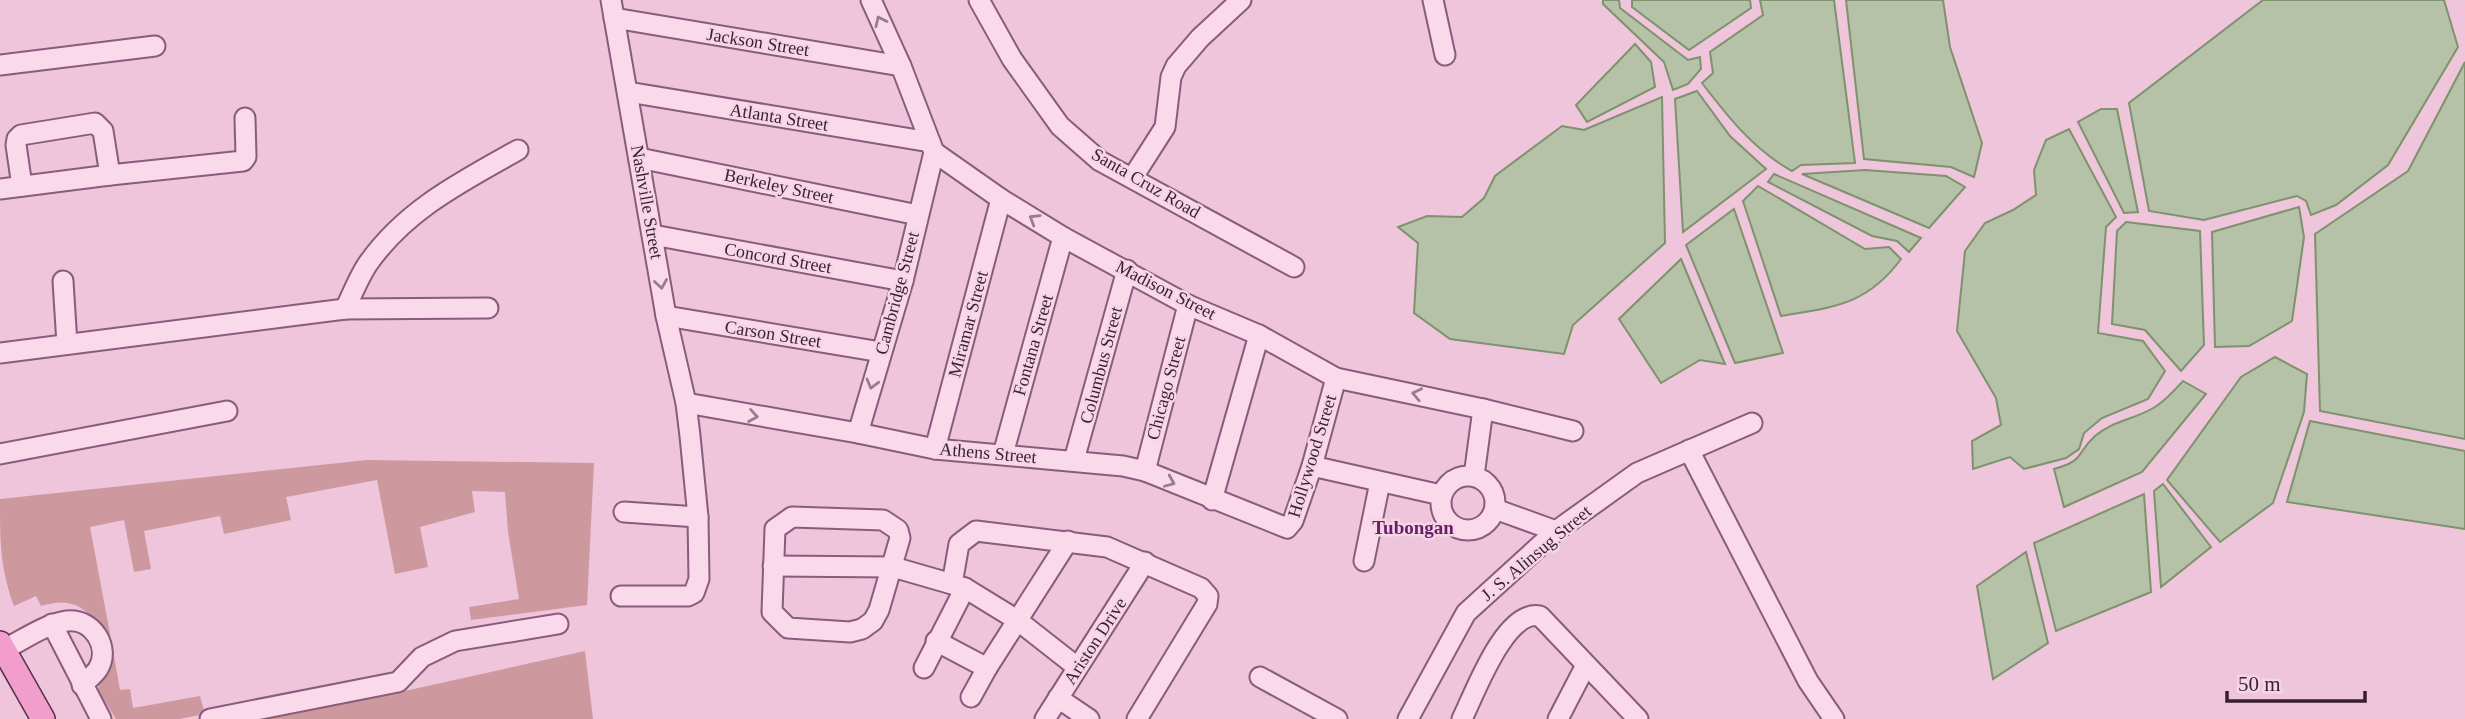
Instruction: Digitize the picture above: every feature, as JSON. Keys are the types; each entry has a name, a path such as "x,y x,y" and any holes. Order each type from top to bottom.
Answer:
{"main road":[{"path":"1,647 43,719"}],"street":[{"path":"871,0 901,66 932,147"},
{"name":"Santa Cruz Road","path":"979,0 1012,59 1060,126 1100,161 1294,267"},
{"path":"1133,177 1165,127 1171,77 1176,66 1200,38 1241,0"},
{"path":"1433,0 1445,55"},
{"name":"Jackson Street","path":"612,9 901,66"},
{"name":"Nashville Street","path":"612,9 666,317 686,403 698,517 699,579 694,593 688,596 621,596"},
{"path":"0,65 155,46"},
{"name":"Atlanta Street","path":"628,92 932,147"},
{"path":"0,189 243,161 246,157 245,118"},
{"path":"22,186 16,145 21,135 95,123 103,131 110,175"},
{"name":"Madison Street","path":"932,147 1001,200 1063,236 1188,305 1259,335 1336,378 1573,431"},
{"name":"Cambridge Street","path":"858,433 903,281 932,147"},
{"path":"345,309 368,265 408,218 445,192 518,150"},
{"name":"Berkeley Street","path":"639,158 918,215"},
{"name":"Miramar Street","path":"935,449 1001,200"},
{"name":"Concord Street","path":"653,235 903,281"},
{"name":"Fontana Street","path":"1003,454 1063,236"},
{"name":"Columbus Street","path":"1074,460 1127,270"},
{"path":"63,281 67,344"},
{"name":"Chicago Street","path":"1144,471 1188,305"},
{"path":"0,353 345,309 488,308"},
{"name":"Carson Street","path":"666,317 881,352"},
{"path":"1212,500 1259,335"},
{"name":"Hollywood Street","path":"1283,528 1290,526 1312,466 1336,378"},
{"name":"Athens Street","path":"686,403 935,449 1074,460 1144,471 1283,528"},
{"path":"1475,476 1483,409"},
{"path":"0,454 226,411"},
{"name":"J. S. Alinsug Street","path":"1408,719 1466,613 1556,531 1637,473 1752,423"},
{"path":"1689,450 1808,681 1834,719"},
{"path":"1312,466 1441,495"},
{"path":"1460,476 1475,476 1487,483 1494,495 1495,509 1488,522 1482,526 1475,530 1461,530 1448,523 1444,516 1441,510 1441,495 1448,483 1460,476"},
{"path":"1364,561 1380,482"},
{"path":"1495,509 1556,531"},
{"path":"624,512 698,517"},
{"path":"792,517 883,520 898,530 900,538 893,567 879,610 873,621 862,629 850,632 788,628 780,623 772,612 775,529 792,517"},
{"path":"924,668 958,586 959,544 976,531 1107,547 1189,581 1208,596 1207,604 1137,719"},
{"path":"971,696 1068,541"},
{"name":"Ariston Drive","path":"1045,719 1144,562"},
{"path":"773,566 893,567 958,586 1017,620 1077,667"},
{"path":"1462,719 1496,648 1503,638 1531,614 1540,616 1635,718"},
{"path":"1,647 52,624 71,620 89,625 100,641 102,657 98,669 82,685"},
{"path":"52,624 101,719"},
{"path":"210,719 398,682 422,657 455,641 558,624"},
{"path":"936,641 987,668"},
{"path":"1558,719 1586,665"},
{"path":"1260,677 1337,719"},
{"path":"1058,698 1089,719"}],"shaded area":[{"path":"1603,0 1619,0 1620,8 1688,60 1700,57 1701,69 1688,84 1673,90 1664,62 1603,4"},
{"path":"1632,0 1750,0 1751,8 1689,50 1632,7"},
{"path":"1760,0 1834,0 1855,163 1801,165 1792,171 1754,143 1702,83 1713,73 1710,52 1763,15"},
{"path":"1846,0 1943,0 1950,47 1982,143 1974,177 1951,167 1864,159"},
{"path":"2263,0 2444,0 2458,47 2388,165 2336,205 2311,215 2306,201 2297,196 2204,220 2149,211 2129,103"},
{"path":"1635,44 1651,62 1655,87 1587,122 1576,105"},
{"path":"2465,62 2465,439 2320,411 2315,234 2408,171"},
{"path":"1697,91 1730,136 1766,169 1683,232 1675,99"},
{"path":"1662,97 1665,243 1573,325 1564,354 1450,339 1414,313 1418,243 1398,227 1427,216 1462,217 1484,198 1495,176 1562,126 1584,130"},
{"path":"2101,109 2117,109 2138,212 2124,213 2078,122"},
{"path":"2069,129 2116,217 2106,227 2098,333 2143,341 2165,371 2148,399 2102,418 2084,433 2079,449 2066,458 2024,469 2010,457 1973,469 1972,441 2001,425 1996,398 1957,331 1965,251 1985,223 2036,195 2034,170 2046,140"},
{"path":"1865,170 1946,176 1965,187 1929,228 1802,174"},
{"path":"1774,174 1921,238 1909,252 1897,241 1872,236 1768,182"},
{"path":"1758,186 1865,249 1889,247 1901,259 1875,286 1862,295 1833,306 1781,316 1743,201"},
{"path":"2299,207 2304,237 2292,321 2249,346 2215,347 2212,232"},
{"path":"1734,209 1783,353 1735,363 1686,245"},
{"path":"2126,222 2200,231 2204,345 2181,371 2145,330 2112,324 2117,231"},
{"path":"1681,259 1725,364 1700,360 1661,383 1619,319"},
{"path":"2275,357 2307,374 2304,412 2273,503 2220,542 2167,480 2241,377"},
{"path":"2183,381 2206,394 2142,472 2064,507 2054,469 2071,463 2102,431 2159,404"},
{"path":"2310,421 2465,451 2465,529 2287,502"},
{"path":"367,460 594,463 587,605 471,620 469,607 519,599 508,532 505,492 472,491 475,512 420,527 428,567 395,574 377,480 286,497 291,520 224,534 220,516 144,531 151,569 134,572 124,520 90,527 111,639 104,640 94,620 72,604 63,602 41,606 36,596 14,606 2,554 0,499"},
{"path":"2163,484 2211,547 2161,587 2154,491"},
{"path":"2144,494 2151,592 2056,631 2034,543"},
{"path":"2026,552 2048,643 1993,679 1977,586"},
{"path":"113,650 120,690 130,689 133,708 200,696 205,714 179,719 116,719 98,691 105,651"},
{"path":"585,651 593,719 263,719 382,696"}],"district":[{"name":"Tubongan","path":"1413,527"}]}
